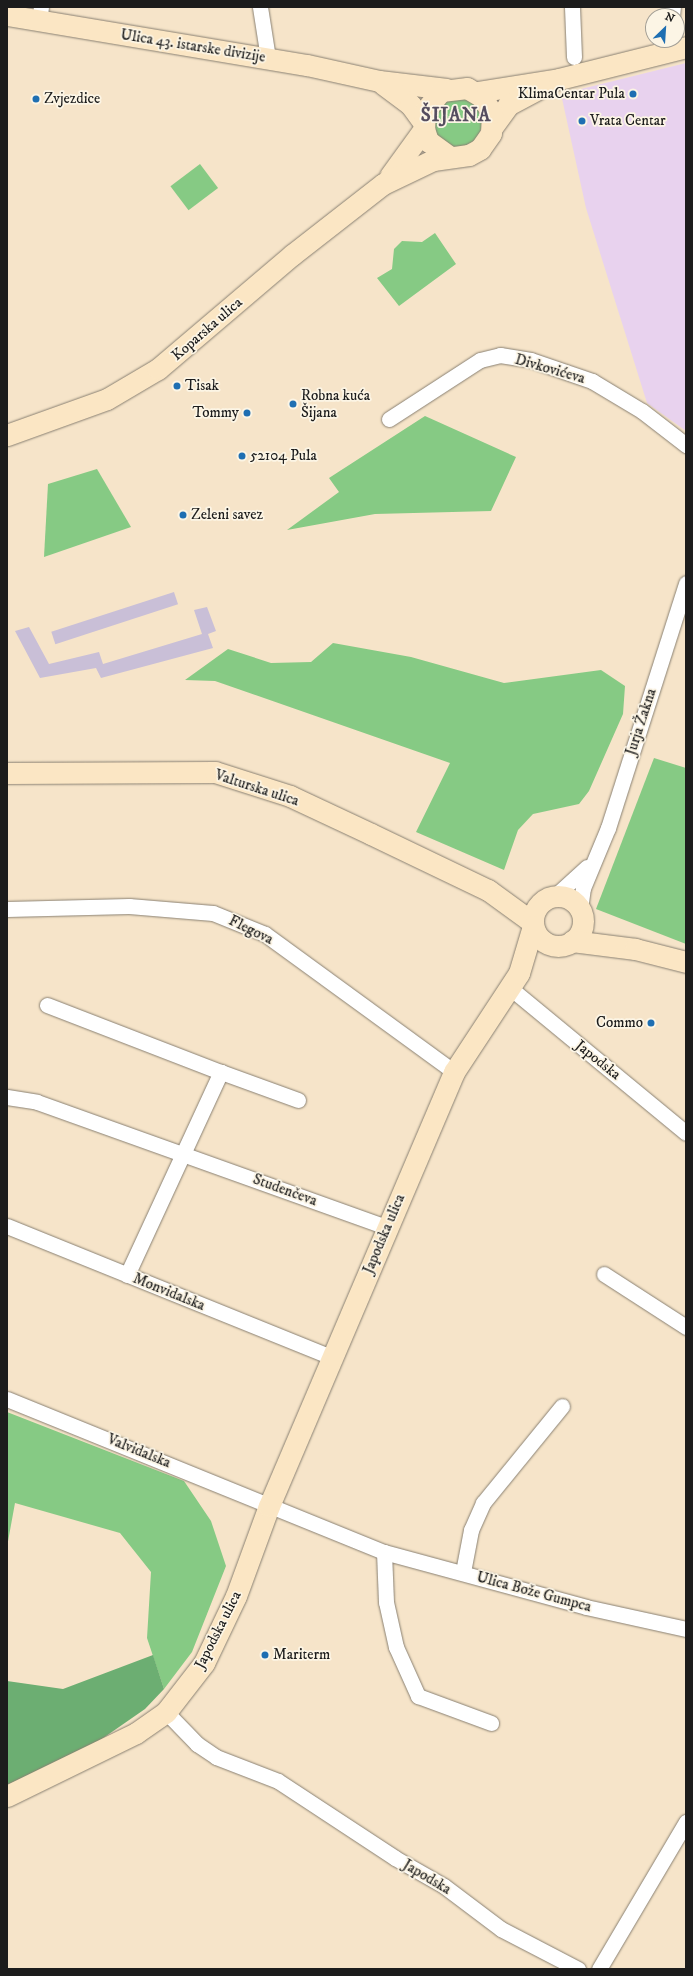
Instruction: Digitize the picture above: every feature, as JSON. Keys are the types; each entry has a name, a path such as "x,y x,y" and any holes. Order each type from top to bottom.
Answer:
{"street":[{"path":"260,7 268,58"},
{"path":"572,7 574,57"},
{"name":"Ulica 43. istarske divizije","path":"7,15 40,14 379,81 447,89"},
{"path":"559,79 508,105 493,126 480,149 469,155 449,156 432,146 423,125 431,100 447,89 460,87 477,92 559,79 663,48"},
{"name":"Ulica 43. istarske divizije","path":"379,81 410,104 423,125"},
{"path":"477,92 490,107 493,126"},
{"name":"Koparska ulica","path":"383,184 403,162 423,125"},
{"name":"Koparska ulica","path":"7,435 107,399 158,369 292,255 383,184 414,167 449,156"},
{"name":"Divkovićeva","path":"389,419 480,360 500,355 531,360 592,381 642,411 686,445"},
{"name":"Jurja Žakna","path":"581,912 593,861 608,828 686,583"},
{"name":"Valturska ulica","path":"7,774 215,772 290,796 488,890 533,924"},
{"name":"Jurja Žakna","path":"552,896 567,889 593,861"},
{"name":"Valturska ulica","path":"488,890 525,898 552,896"},
{"path":"635,949 581,912 570,898 552,896 536,907 533,924 542,940 564,944 635,949 686,962"},
{"name":"Flegova","path":"7,908 129,906 213,912 265,934 454,1072"},
{"path":"564,944 581,930 581,912"},
{"name":"Japodska ulica","path":"7,1796 136,1732 166,1712 204,1663 236,1596 269,1506 386,1227 454,1072 514,980 533,924"},
{"name":"Japodska ulica","path":"514,980 564,944"},
{"name":"Japodska","path":"514,980 686,1133"},
{"path":"47,1005 298,1100"},
{"path":"127,1275 221,1072"},
{"name":"Studenčeva","path":"7,1097 37,1102 183,1152 386,1227"},
{"name":"Monvidalska","path":"7,1226 332,1357"},
{"path":"604,1274 686,1327"},
{"name":"Valvidalska","path":"7,1399 269,1506"},
{"path":"463,1572 471,1530 483,1503 562,1406"},
{"path":"269,1506 384,1552 386,1602 396,1647 418,1696 491,1723"},
{"name":"Ulica Bože Gumpca","path":"384,1552 586,1606 686,1629"},
{"name":"Japodska","path":"166,1712 198,1744 216,1757 278,1781 395,1858 444,1886 501,1930 578,1969"},
{"path":"599,1969 686,1822"}],"shaded area":[{"path":"686,63 686,431 647,403 586,208 561,94"},
{"path":"174,592 178,604 55,644 51,632"},
{"path":"207,607 216,631 208,634 213,648 101,678 96,668 40,678 15,631 29,627 49,664 99,652 103,664 202,634 194,610"}],"green space":[{"path":"452,97 462,97 475,104 482,117 482,127 475,140 462,147 452,147 443,143 436,136 432,127 432,117 436,108 443,101"},
{"path":"200,164 218,188 189,210 170,186"},
{"path":"435,233 456,264 399,306 377,278 392,269 394,249 402,241 422,242"},
{"path":"425,416 516,457 491,511 375,514 287,530 339,492 329,478"},
{"path":"97,469 131,527 44,557 48,484"},
{"path":"333,643 411,657 504,683 601,670 625,686 623,714 589,791 579,804 533,814 518,830 504,870 416,832 450,763 215,681 185,680 228,649 271,663 311,662"},
{"path":"654,758 686,768 686,944 596,909"},
{"path":"7,1412 184,1481 211,1521 226,1566 192,1652 164,1689 147,1638 151,1572 120,1533 15,1503 7,1547"},
{"path":"153,1655 164,1689 145,1709 83,1752 7,1785 7,1681 63,1689"}],"place":[{"name":"KlimaCentar Pula","path":"633,94"},
{"name":"Zvjezdice","path":"36,99"},
{"name":"Vrata Centar","path":"582,121"},
{"name":"Tisak","path":"177,386"},
{"name":"Robna kuća Šijana","path":"293,404"},
{"name":"Tommy","path":"247,413"},
{"name":"52104 Pula","path":"242,456"},
{"name":"Zeleni savez","path":"183,515"},
{"name":"Commo","path":"651,1023"},
{"name":"Mariterm","path":"265,1655"}],"district":[{"name":"ŠIJANA","path":"456,116"}]}
